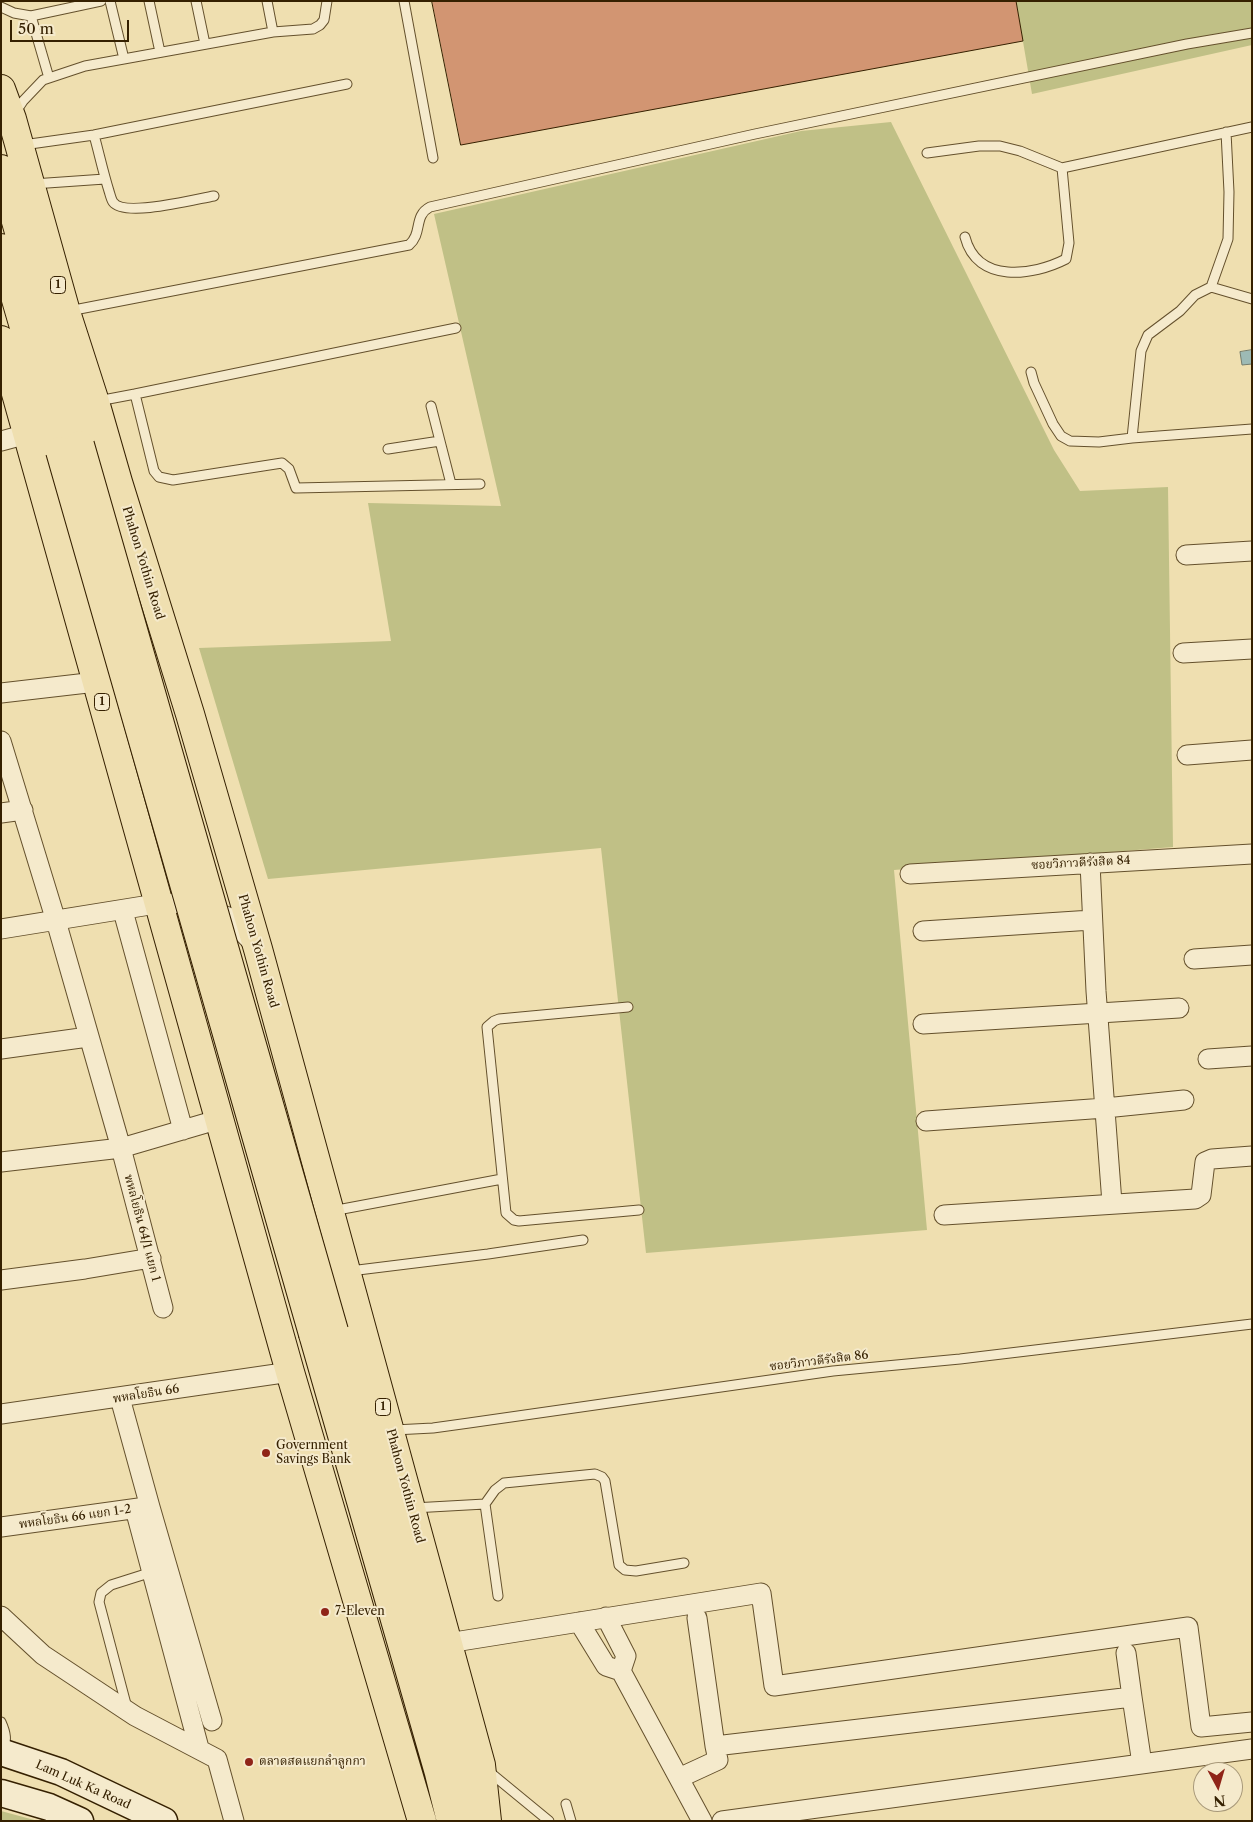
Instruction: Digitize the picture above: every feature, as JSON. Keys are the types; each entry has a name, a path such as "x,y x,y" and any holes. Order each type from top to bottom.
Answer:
{"main road":[{"name":"Phahon Yothin Road","path":"1,89 12,119 66,312 190,714 258,949 481,1765 487,1821"},
{"name":"Phahon Yothin Road","path":"1,169 70,448 323,1332 450,1821"},
{"name":"Phahon Yothin Road","path":"1,248 70,448"},
{"name":"1","path":"1,340 14,438 113,738 157,904 220,1119 290,1372 422,1821"},
{"path":"113,738 136,791 142,800 160,812 170,815 179,813 191,808 198,797 201,785 201,770 190,714"},
{"path":"204,1065 194,990 200,978 220,971 242,973 260,987 285,1049"},
{"name":"Phahon Yothin Road","path":"323,1332 460,1772 481,1821"},
{"name":"Lam Luk Ka Road","path":"2,1753 61,1772 164,1821"},
{"path":"1,1793 49,1808 80,1821"}],"street":[{"path":"1186,555 1252,551"},
{"path":"1183,653 1252,649"},
{"path":"1,693 96,682"},
{"name":"พหลโยธิน 64/1 แยก 1","path":"1,741 23,810 121,1148 163,1308"},
{"path":"1187,755 1252,750"},
{"path":"1,813 23,810"},
{"name":"ซอยวิภาวดีรังสิต 84","path":"910,874 1252,854"},
{"path":"1090,863 1098,1014 1112,1203"},
{"path":"1,930 157,904 191,903 228,917 258,949"},
{"path":"123,911 183,1130"},
{"path":"923,931 1092,920"},
{"path":"1194,959 1252,955"},
{"path":"924,1024 1179,1008"},
{"path":"1,1049 88,1037"},
{"path":"1208,1059 1252,1056"},
{"path":"926,1120 1105,1108 1184,1100"},
{"path":"1,1162 121,1148 220,1119"},
{"path":"944,1215 1194,1199 1201,1195 1205,1162 1212,1159 1252,1156"},
{"path":"1,1280 151,1258"},
{"name":"พหลโยธิน 66","path":"1,1414 290,1372"},
{"path":"120,1398 142,1508 152,1572 199,1748"},
{"path":"142,1508 212,1721"},
{"name":"พหลโยธิน 66 แยก 1-2","path":"1,1527 142,1508"},
{"path":"448,1643 762,1593 774,1686 1188,1627 1201,1727 1252,1722"},
{"path":"1,1616 43,1655 128,1711 217,1758 234,1821"},
{"path":"606,1617 626,1656 621,1672"},
{"path":"679,1778 718,1760 697,1618"},
{"path":"579,1622 606,1666 621,1672 702,1821"},
{"path":"1126,1653 1142,1764"},
{"path":"715,1746 1132,1697"},
{"path":"722,1821 1252,1749"}],"lane":[{"path":"1,7 14,13 31,16 101,1"},
{"path":"110,1 124,59"},
{"path":"149,1 160,52"},
{"path":"196,1 205,44"},
{"path":"267,1 273,32"},
{"path":"404,1 432,158"},
{"path":"12,119 23,101 43,80 85,66 273,32 312,28 320,25 324,20 329,2"},
{"path":"31,16 49,78"},
{"path":"66,312 409,245 418,233 419,218 424,210 430,207 755,134 1187,44 1252,33"},
{"path":"19,145 94,134 347,84"},
{"path":"928,154 979,146 1000,146 1020,151 1062,168 1252,127"},
{"path":"1211,288 1228,239 1229,192 1226,132"},
{"path":"94,134 105,179 113,202 119,206 128,208 159,206 214,196"},
{"path":"965,237 968,248 980,262 991,269 1006,272 1030,271 1051,267 1066,259 1069,243 1062,168"},
{"path":"30,184 105,179"},
{"path":"1132,438 1141,351 1148,335 1180,311 1195,295 1211,288 1252,298"},
{"path":"95,402 456,328"},
{"path":"1032,372 1034,383 1053,424 1061,436 1070,441 1099,442 1252,429"},
{"path":"135,394 154,471 159,477 172,480 282,463 289,469 296,488 480,484"},
{"path":"431,406 451,484"},
{"path":"388,449 440,441"},
{"path":"628,1007 499,1019 488,1027 506,1213 514,1220 519,1221 639,1210"},
{"path":"331,1211 502,1179"},
{"path":"347,1272 583,1240"},
{"name":"ซอยวิภาวดีรังสิต 86","path":"390,1430 433,1428 833,1371 960,1359 1252,1324"},
{"path":"498,1596 485,1504 495,1490 504,1483 595,1474 602,1477 605,1481 619,1565 625,1570 636,1570 684,1563"},
{"path":"410,1509 485,1504"},
{"path":"128,1711 99,1602 101,1593 111,1585 152,1572"},
{"path":"1,1722 5,1731 6,1742 2,1753"},
{"path":"481,1765 549,1821"},
{"path":"566,1804 572,1821"}],"green space":[{"path":"1016,1 1252,1 1252,45 1032,94"},
{"path":"891,122 1054,450 1080,491 1168,487 1173,847 894,870 927,1230 646,1253 601,848 268,879 199,648 391,641 368,503 501,506 434,214 801,131"},
{"path":"1,1811 38,1821 1,1821"}],"water":[{"path":"1252,350 1252,364 1242,365 1240,352"}],"building":[{"path":"432,1 1016,1 1023,41 461,145"}],"place":[{"name":"Government Savings Bank","path":"266,1453"},
{"name":"7-Eleven","path":"325,1612"},
{"name":"ตลาดสดแยกลำลูกกา","path":"249,1762"}]}
